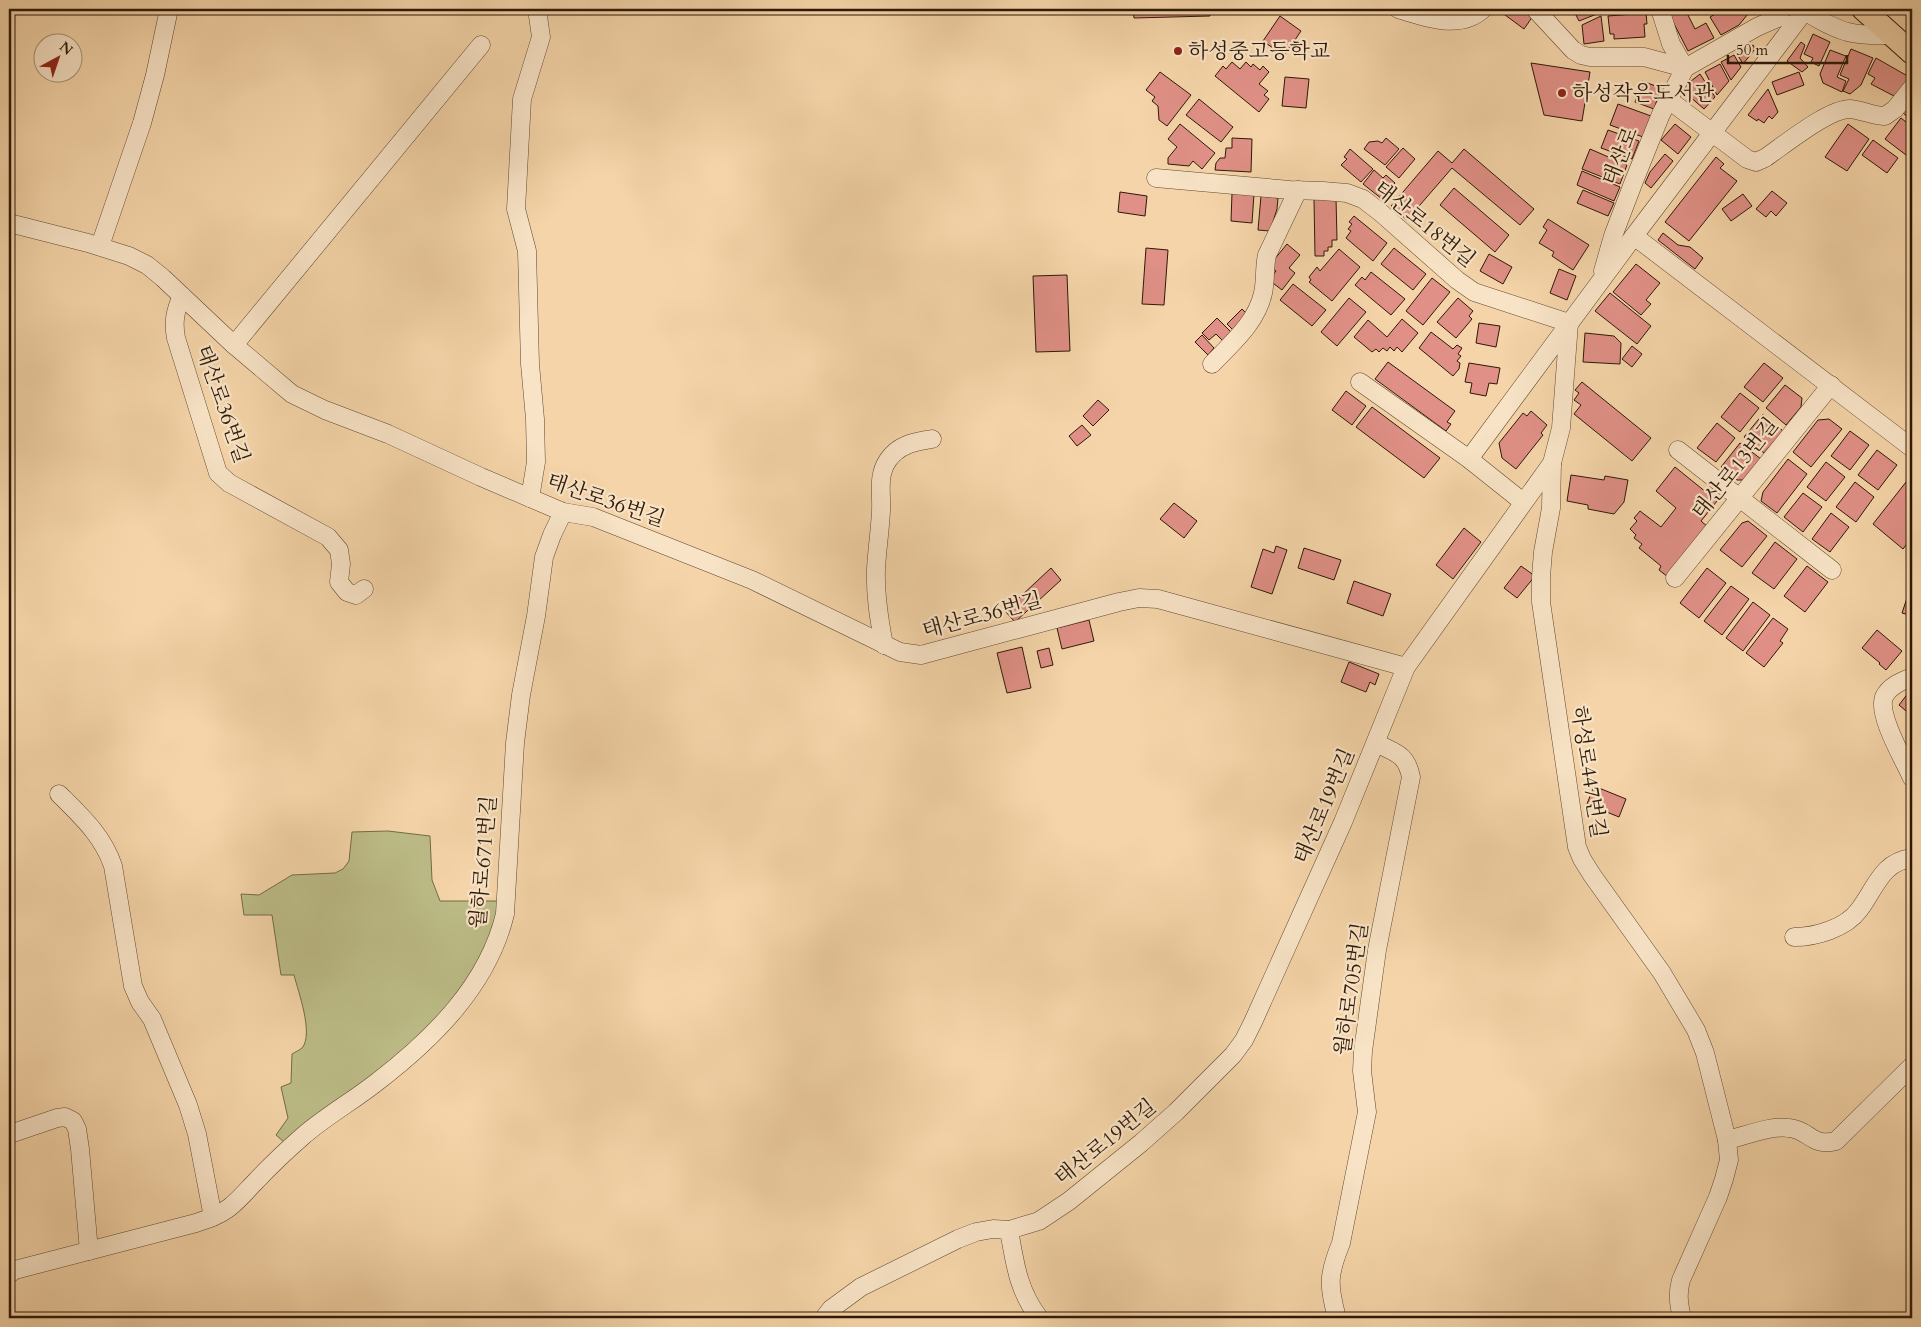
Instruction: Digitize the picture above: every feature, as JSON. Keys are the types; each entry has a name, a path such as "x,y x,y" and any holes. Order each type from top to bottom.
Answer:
{"main road":[{"path":"1862,9 1912,53"}],"street":[{"path":"100,246 142,123 155,75 169,9"},
{"name":"태산로36번길","path":"530,498 536,462 535,419 530,364 527,251 516,209 522,99 541,37 536,9"},
{"path":"1398,9 1433,20 1454,20 1466,19 1483,9"},
{"path":"1535,9 1573,50 1581,55 1590,57 1644,57 1685,68 1756,27 1781,17"},
{"path":"1660,9 1670,44 1685,68"},
{"path":"1805,10 1831,26 1848,32 1865,35 1892,35"},
{"name":"태산로","path":"1469,459 1712,133 1781,17 1805,10"},
{"path":"234,345 481,45"},
{"name":"태산로","path":"1600,282 1612,236 1661,114 1685,68"},
{"path":"1668,100 1751,162 1760,161 1803,131 1837,113 1850,110 1885,116 1894,109 1912,88"},
{"name":"태산로18번길","path":"1156,178 1347,193 1363,198 1456,280 1474,292 1569,323"},
{"path":"1212,364 1242,332 1258,309 1264,292 1267,255 1298,190"},
{"name":"태산로36번길","path":"9,223 100,246 147,264 234,345 292,394 325,410 388,434 564,512 593,517 752,580 900,652 921,655 1139,598 1158,599 1406,668"},
{"path":"1634,236 1912,448"},
{"name":"태산로36번길","path":"182,296 176,309 174,323 176,338 218,473 229,483 328,537 339,550 341,564 339,582 347,592 356,595 364,589"},
{"name":"태산로19번길","path":"824,1318 832,1309 861,1287 958,1239 976,1232 993,1229 1009,1230 1039,1221 1069,1201 1162,1125 1233,1055 1244,1040 1253,1022 1343,822 1406,668 1552,463 1562,428 1569,323"},
{"path":"1360,382 1469,459 1524,502"},
{"name":"태산로13번길","path":"1675,578 1831,386"},
{"path":"884,645 876,601 881,476 888,461 897,450 909,443 932,439"},
{"path":"1678,450 1832,570"},
{"name":"하성로447번길","path":"1552,463 1551,508 1540,577 1541,602 1577,847 1592,875 1662,973 1696,1030 1707,1062 1728,1140 1729,1160 1722,1185 1678,1291 1678,1302 1682,1318"},
{"name":"월하로671번길","path":"9,1274 15,1270 213,1217 230,1207 279,1156 314,1126 406,1058 460,1003 475,984 489,960 499,937 505,914 515,743 520,695 536,616 544,557 552,535 564,512"},
{"path":"1912,677 1892,687 1884,698 1882,706 1886,722 1912,778"},
{"name":"월하로705번길","path":"1337,1318 1331,1298 1330,1279 1333,1263 1341,1243 1367,1112 1362,1071 1363,1051 1377,950 1411,776 1409,764 1401,756 1376,743"},
{"path":"59,794 87,822 108,852 113,866 134,986 140,1002 152,1019 188,1105 197,1134 213,1217"},
{"path":"1794,937 1806,937 1817,934 1851,918 1859,910 1878,880 1891,866 1900,860 1912,858"},
{"path":"1728,1140 1782,1127 1803,1132 1818,1142 1836,1141 1912,1066"},
{"path":"13,1133 57,1118 65,1117 73,1121 77,1129 80,1149 88,1251"},
{"path":"1009,1230 1019,1282 1028,1304 1039,1318"}],"green space":[{"path":"388,831 430,836 432,880 440,901 499,901 496,928 468,981 406,1049 285,1143 276,1135 288,1118 281,1087 291,1083 292,1054 302,1048 305,1042 306,1023 294,975 281,975 272,915 244,915 241,894 259,895 292,875 335,873 343,869 349,861 352,832"}],"building":[{"path":"1133,9 1210,9 1210,16 1134,18"},
{"path":"1497,9 1524,9 1533,16 1524,29"},
{"path":"1573,9 1601,9 1602,12 1579,21"},
{"path":"1668,9 1685,9 1695,29 1706,23 1714,38 1688,51"},
{"path":"1718,9 1752,9 1739,25 1721,35 1710,17 1720,11"},
{"path":"1646,13 1647,24 1644,24 1645,37 1614,39 1614,34 1610,34 1608,16"},
{"path":"1280,16 1301,31 1284,56 1263,41"},
{"path":"1601,16 1604,41 1584,44 1582,25"},
{"path":"1813,34 1830,42 1819,66 1811,62 1813,58 1804,54"},
{"path":"1801,42 1805,45 1800,58 1808,67 1802,72 1787,61"},
{"path":"1753,45 1755,49 1743,64 1737,54"},
{"path":"1851,49 1873,58 1861,85 1850,94 1843,91 1849,79 1840,75"},
{"path":"1830,50 1846,56 1837,77 1846,81 1842,92 1823,83 1820,74"},
{"path":"1734,55 1741,67 1731,80 1721,62"},
{"path":"1876,58 1911,78 1902,94 1892,95 1871,84 1875,78 1868,74"},
{"path":"1232,62 1240,69 1246,62 1251,67 1253,64 1260,70 1263,66 1269,72 1259,84 1268,91 1264,95 1269,99 1259,112 1215,76 1223,66 1226,69"},
{"name":"하성작은도서관","path":"1531,63 1590,72 1582,121 1544,115"},
{"path":"1720,64 1729,81 1717,95 1705,72"},
{"path":"1160,72 1191,95 1167,126 1159,120 1158,106 1152,101 1155,97 1146,90"},
{"path":"1799,72 1804,85 1777,95 1772,82"},
{"path":"1700,74 1715,97 1704,109 1681,89"},
{"path":"1285,77 1309,79 1306,108 1282,106"},
{"path":"1642,81 1661,88 1654,109 1635,102"},
{"path":"1768,89 1778,112 1772,119 1769,116 1764,123 1748,115"},
{"path":"1199,99 1233,127 1221,142 1186,115"},
{"path":"1912,99 1912,121 1902,112"},
{"path":"1618,104 1651,116 1643,137 1610,125"},
{"path":"1901,118 1911,126 1908,130 1912,134 1912,155 1910,158 1885,139"},
{"path":"1180,124 1215,153 1202,169 1193,161 1189,166 1168,164 1168,158 1177,147 1168,139"},
{"path":"1675,124 1691,137 1678,154 1661,140"},
{"path":"1848,124 1869,139 1847,171 1825,157"},
{"path":"1608,130 1639,141 1632,159 1601,148"},
{"path":"1232,138 1252,139 1251,172 1215,170 1216,163 1220,158 1225,158 1226,148 1232,148"},
{"path":"1386,138 1399,149 1385,165 1364,149 1369,142 1378,141 1382,143"},
{"path":"1873,140 1898,158 1887,173 1862,155"},
{"path":"1403,148 1415,159 1399,178 1386,167"},
{"path":"1350,149 1373,169 1361,182 1341,165 1347,159 1344,157"},
{"path":"1464,149 1534,209 1520,225 1452,168 1407,220 1391,206 1438,151 1452,163"},
{"path":"1590,149 1627,165 1620,184 1582,169"},
{"path":"1665,154 1673,161 1651,188 1645,183 1650,172"},
{"path":"1716,157 1724,164 1720,168 1737,181 1689,241 1665,222"},
{"path":"1374,170 1383,178 1386,175 1395,183 1382,199 1363,184"},
{"path":"1582,171 1620,187 1614,201 1577,185"},
{"path":"1454,188 1509,235 1495,252 1440,205"},
{"path":"1583,190 1614,203 1608,216 1577,203"},
{"path":"1772,191 1787,203 1776,216 1771,211 1766,217 1756,209"},
{"path":"1120,192 1147,196 1145,216 1118,212"},
{"path":"1232,193 1254,194 1252,223 1231,221"},
{"path":"1743,194 1752,206 1731,221 1722,209"},
{"path":"1261,196 1278,198 1277,209 1270,231 1258,230"},
{"path":"1336,198 1337,240 1332,240 1332,247 1328,247 1328,251 1324,251 1324,256 1315,256 1314,199"},
{"path":"1354,216 1387,243 1373,261 1346,238 1351,231 1348,229 1352,224 1349,222"},
{"path":"1548,219 1589,245 1573,270 1552,256 1554,252 1539,243 1547,230 1543,227"},
{"path":"1663,233 1678,245 1690,247 1703,258 1695,269 1658,240"},
{"path":"1287,244 1300,255 1289,268 1295,273 1282,290 1269,280 1276,271 1269,266"},
{"path":"1146,248 1168,250 1164,305 1142,304"},
{"path":"1394,248 1426,274 1413,290 1381,264"},
{"path":"1339,249 1360,267 1332,301 1309,282 1311,280 1309,277 1317,267 1320,271"},
{"path":"1489,254 1512,267 1503,284 1480,271"},
{"path":"1636,264 1660,283 1646,300 1651,304 1641,315 1613,292"},
{"path":"1559,269 1576,276 1567,300 1550,293"},
{"path":"1371,272 1405,299 1391,315 1355,285 1362,277 1365,280"},
{"path":"1067,275 1070,351 1036,352 1033,276"},
{"path":"1432,278 1450,292 1423,325 1406,311"},
{"path":"1293,284 1326,310 1312,326 1280,300"},
{"path":"1610,293 1651,326 1637,344 1595,311"},
{"path":"1349,298 1366,312 1337,346 1321,332"},
{"path":"1458,298 1473,311 1469,316 1472,319 1456,338 1437,322"},
{"path":"1242,309 1250,317 1235,332 1227,324"},
{"path":"1217,318 1233,334 1224,342 1216,334 1209,340 1202,333"},
{"path":"1402,319 1418,333 1402,352 1397,347 1394,351 1390,347 1387,351 1383,348 1379,352 1376,349 1372,352 1354,337 1368,320 1387,337"},
{"path":"1479,323 1500,326 1496,347 1476,343"},
{"path":"1431,332 1453,349 1457,345 1462,348 1458,354 1461,356 1457,361 1460,363 1459,369 1453,376 1419,348"},
{"path":"1585,333 1614,336 1621,343 1620,364 1583,362"},
{"path":"1202,335 1214,348 1208,355 1195,342"},
{"path":"1632,346 1642,354 1632,367 1622,359"},
{"path":"1388,362 1455,411 1447,422 1451,424 1446,431 1375,379"},
{"path":"1469,363 1500,368 1497,384 1489,383 1486,396 1470,393 1472,383 1465,382"},
{"path":"1764,363 1783,378 1763,402 1744,387"},
{"path":"1582,382 1651,438 1632,461 1574,414 1581,405 1574,400 1579,393 1575,390"},
{"path":"1785,385 1802,398 1801,407 1786,425 1766,408"},
{"path":"1346,391 1366,406 1352,425 1332,410"},
{"path":"1740,393 1759,408 1740,432 1721,417"},
{"path":"1098,400 1109,410 1093,426 1083,416"},
{"path":"1372,407 1440,458 1424,478 1356,427"},
{"path":"1531,411 1547,425 1541,433 1543,435 1516,469 1502,458 1499,443 1523,413 1527,416"},
{"path":"1763,414 1783,431 1764,453 1744,437"},
{"path":"1829,419 1842,429 1811,467 1793,452 1818,420"},
{"path":"1717,423 1735,438 1716,462 1697,448"},
{"path":"1082,425 1091,435 1077,446 1069,436"},
{"path":"1850,431 1869,445 1850,470 1831,456"},
{"path":"1740,443 1761,459 1744,480 1737,480 1721,467"},
{"path":"1877,450 1897,465 1878,490 1858,475"},
{"path":"1788,459 1807,474 1777,513 1761,501 1763,492"},
{"path":"1826,462 1845,477 1826,501 1807,487"},
{"path":"1675,467 1717,501 1701,521 1708,527 1668,577 1659,570 1661,566 1639,548 1642,544 1634,538 1636,535 1630,529 1637,521 1634,518 1640,511 1661,527 1676,508 1656,491"},
{"path":"1571,475 1604,480 1605,476 1628,480 1624,502 1614,514 1588,509 1588,505 1567,501"},
{"path":"1910,477 1912,478 1912,537 1903,549 1873,524"},
{"path":"1855,482 1874,497 1856,522 1836,507"},
{"path":"1803,493 1822,507 1803,532 1784,517"},
{"path":"1174,503 1197,521 1184,538 1160,519"},
{"path":"1831,513 1849,527 1830,552 1812,539"},
{"path":"1748,521 1767,536 1742,567 1720,550 1742,523"},
{"path":"1464,528 1481,542 1453,579 1436,565"},
{"path":"1775,542 1797,559 1774,589 1752,573"},
{"path":"1276,546 1287,550 1272,594 1251,587 1263,549 1274,553"},
{"path":"1304,548 1341,560 1334,580 1298,568"},
{"path":"1521,566 1535,576 1517,598 1504,588"},
{"path":"1807,566 1828,582 1805,612 1784,596"},
{"path":"1051,568 1061,580 1015,622 1005,611"},
{"path":"1707,568 1726,583 1699,618 1680,603"},
{"path":"1354,581 1391,594 1383,616 1347,603"},
{"path":"1731,586 1749,599 1722,635 1704,621"},
{"path":"1908,595 1912,596 1912,607 1909,615 1902,613"},
{"path":"1753,602 1770,615 1743,651 1726,638"},
{"path":"1773,618 1788,629 1780,641 1783,643 1764,667 1746,653"},
{"path":"1089,620 1094,641 1062,649 1057,628"},
{"path":"1877,630 1902,651 1886,670 1862,648"},
{"path":"1022,647 1031,688 1007,693 997,653"},
{"path":"1049,648 1053,665 1041,668 1037,651"},
{"path":"1349,662 1379,674 1375,685 1370,682 1366,692 1341,682"},
{"path":"1912,688 1912,716 1899,705"},
{"path":"1594,786 1626,799 1619,817 1587,804"}],"place":[{"name":"하성중고등학교","path":"1178,51"},
{"name":"하성작은도서관","path":"1562,93"}]}
